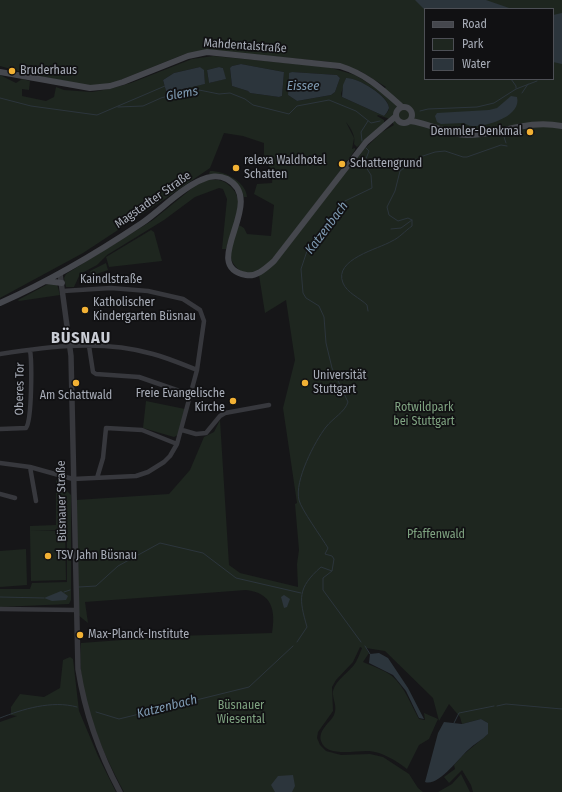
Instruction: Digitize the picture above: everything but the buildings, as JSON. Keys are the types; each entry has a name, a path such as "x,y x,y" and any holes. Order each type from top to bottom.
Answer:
{"main road":[{"name":"Mahdentalstraße","path":"0,72 73,86 96,88 123,82 190,55 214,52 340,66 367,77 390,96 399,114 410,108 411,118"},
{"path":"399,114 405,123 411,118 450,133 468,135 530,124 562,126"},
{"name":"Magstadter Straße","path":"0,303 60,274 143,222 198,182 216,177 225,178 234,184 241,200 240,213 228,247 229,262 234,269 242,274 252,275 258,273 274,261 366,142 399,114"},
{"path":"45,281 62,283"}],"street":[{"name":"Büsnauer Straße","path":"60,274 70,345 77,659 82,694 97,745 120,792"},
{"name":"Kaindlstraße","path":"0,463 30,467 73,478 136,476 148,472 164,462 178,444 196,370 204,321 200,310 190,303 168,295 130,289 63,291"},
{"path":"0,354 70,345 89,346 136,350 153,354 196,370"},
{"path":"89,346 93,372 96,374 139,377 191,395"},
{"name":"Oberes Tor","path":"0,429 26,428 29,425 30,350"},
{"path":"182,430 196,434 206,433 220,416 225,413 269,405"},
{"path":"97,478 103,458 106,428 142,430 166,438 178,444"},
{"path":"30,467 36,501"},
{"path":"0,494 15,498"},
{"path":"0,609 75,610"}],"green space":[{"path":"0,0 562,0 562,792 473,792 471,785 462,770 449,783 444,777 455,769 454,765 464,754 488,734 488,723 481,719 462,724 460,717 449,704 439,721 433,698 385,651 366,648 369,653 363,662 385,672 397,680 419,719 425,720 424,713 438,719 429,739 419,745 407,769 394,760 379,753 369,751 342,752 329,750 321,741 321,733 335,712 333,691 340,679 356,662 362,648 360,647 353,662 336,680 332,687 333,711 318,732 317,738 320,745 326,751 341,755 370,754 383,757 409,774 418,788 423,792 124,792 106,757 86,701 80,662 81,643 176,636 272,633 272,610 267,599 262,595 246,590 85,602 88,623 78,615 76,500 169,494 190,470 204,437 214,432 220,420 229,565 240,573 298,587 297,564 299,550 295,504 297,503 283,408 295,360 286,300 265,313 259,275 277,261 360,153 382,132 394,125 390,119 378,115 377,116 384,120 384,124 357,147 354,144 354,138 352,149 355,148 355,150 348,160 343,162 341,170 274,257 260,270 249,273 238,269 231,259 230,248 239,225 244,228 247,234 271,236 274,205 254,194 257,184 272,183 273,170 264,162 264,143 243,136 224,133 210,168 83,253 0,298 0,75 16,83 22,79 30,81 29,90 22,89 22,96 46,101 54,97 56,87 64,90 92,92 109,89 131,83 192,59 213,56 328,67 355,75 381,91 386,87 360,71 331,62 207,50 185,54 113,83 90,86 29,74 0,66","holes":["241,64 284,72 282,96 279,97 250,93 232,86 230,69 232,66","200,67 204,71 205,84 166,91 163,80 174,73","219,67 223,68 225,79 209,83 207,70","292,72 337,75 340,78 335,92 331,95 297,101 288,95 289,74","346,78 357,80 384,98 388,103 389,108 384,116 342,97 341,94","346,122 350,127 354,138"]},
{"path":"210,171 216,171 228,175 239,182 246,191 247,197 244,197 238,185 231,179 209,174"},
{"path":"208,180 218,180 226,183 236,193 238,200 236,217 226,249 222,249 227,199 223,189 219,188 195,197 164,220 107,255 97,265 80,274 74,287 66,287 64,278 66,274 153,220 196,185"},
{"path":"151,230 154,232 162,261 109,267 106,257"},
{"path":"106,263 108,270 91,276 90,271"},
{"path":"50,283 57,284 60,295 18,300"},
{"path":"146,401 185,409 178,435 174,437 143,428"},
{"path":"56,480 71,495 71,600 69,604 0,607 0,589 30,589 32,583 67,582 67,530 30,531 30,526 56,525"},
{"name":"TSV Jahn Büsnau","path":"30,531 65,531 66,580 31,581"},
{"name":"TSV Jahn Büsnau","path":"26,549 27,585 0,587 0,551"},
{"path":"70,657 73,659 79,711 98,756 116,792 0,792 0,722 17,716 11,715 11,707 20,694 44,697 60,688 63,660"},
{"path":"461,774 470,792 438,792 452,784"}],"water":[{"path":"415,0 486,0 509,8 424,8"},
{"path":"562,13 562,64 554,62 554,15"},
{"path":"241,64 284,72 282,96 279,97 250,93 232,86 230,68"},
{"path":"200,67 204,70 205,84 171,92 166,91 163,80 174,73"},
{"path":"219,67 223,68 226,79 209,83 207,70"},
{"name":"Eissee","path":"289,73 337,75 340,78 335,92 331,95 297,101 288,95"},
{"path":"346,78 372,88 384,98 388,103 389,108 384,116 342,97 343,85"},
{"path":"511,96 517,97 517,104 514,110 502,119 486,125 470,126 463,123 441,124 437,122 435,116 437,113 489,110 497,108"},
{"path":"61,591 68,596 66,600 52,601 44,598"},
{"path":"284,595 290,599 287,607 284,608 281,597"},
{"path":"379,653 388,658 408,688 424,719 419,718 406,691 393,675 369,663 370,654"},
{"path":"481,719 488,723 488,734 470,748 442,776 436,780 425,782 438,733 444,722 462,724"},
{"path":"293,775 295,786 292,792 275,792 271,785 278,776"}],"waterway":[{"path":"512,80 516,88"},
{"name":"Glems","path":"420,111 428,109 477,107 494,103 516,89 537,81"},
{"name":"Glems","path":"522,93 528,84"},
{"name":"Glems","path":"0,98 31,106 97,115 165,86"},
{"name":"Glems","path":"118,107 143,106 161,98 168,96 174,97 199,90 219,94 230,93 245,99 253,105 289,114 297,106 329,100 356,111 371,123 380,121"},
{"name":"Katzenbach","path":"362,141 361,132 368,121"},
{"path":"504,137 506,143"},
{"path":"420,157 435,152 445,151 467,157 501,145 507,146"},
{"name":"Katzenbach","path":"297,642 307,627 302,609 302,594 304,588 313,574 321,567 332,571 334,559 332,556 325,554 328,548 307,517 299,500 298,492 302,472 321,433 342,412 348,402 332,368 326,343 324,317 319,306 306,298 303,293 301,269 307,251 345,201 372,188 371,175 364,164 369,151 366,148"},
{"path":"368,311 367,305 345,287 342,275 345,267 351,261 368,251 395,240 412,226 412,220 408,218 398,221 389,215 387,207 395,191 400,171 416,159"},
{"path":"391,229 401,228 412,220"},
{"path":"79,587 96,586 118,566 160,543 203,553 236,578 301,593"},
{"path":"332,571 323,578 323,590 361,642"},
{"path":"64,592 70,590"},
{"path":"0,597 44,598"},
{"name":"Katzenbach","path":"96,712 119,719 249,687 293,646"},
{"path":"365,646 370,654"},
{"name":"Katzenbach","path":"0,718 38,706 58,704 77,707"},
{"path":"497,706 506,704 562,709"},
{"path":"454,723 459,713 494,706"}],"place":[{"name":"Bruderhaus","path":"12,71"},
{"name":"Demmler-Denkmal","path":"530,132"},
{"name":"Schattengrund","path":"342,164"},
{"name":"relexa Waldhotel Schatten","path":"236,168"},
{"name":"Katholischer Kindergarten Büsnau","path":"85,310"},
{"name":"Am Schattwald","path":"76,383"},
{"name":"Universität Stuttgart","path":"305,383"},
{"name":"Freie Evangelische Kirche","path":"233,401"},
{"name":"TSV Jahn Büsnau","path":"48,556"},
{"name":"Max-Planck-Institute","path":"80,635"}],"district":[{"name":"BÜSNAU","path":"81,339"}],"park label":[{"name":"Rotwildpark bei Stuttgart","path":"424,415"},
{"name":"Pfaffenwald","path":"436,535"},
{"name":"Büsnauer Wiesental","path":"241,713"}]}
